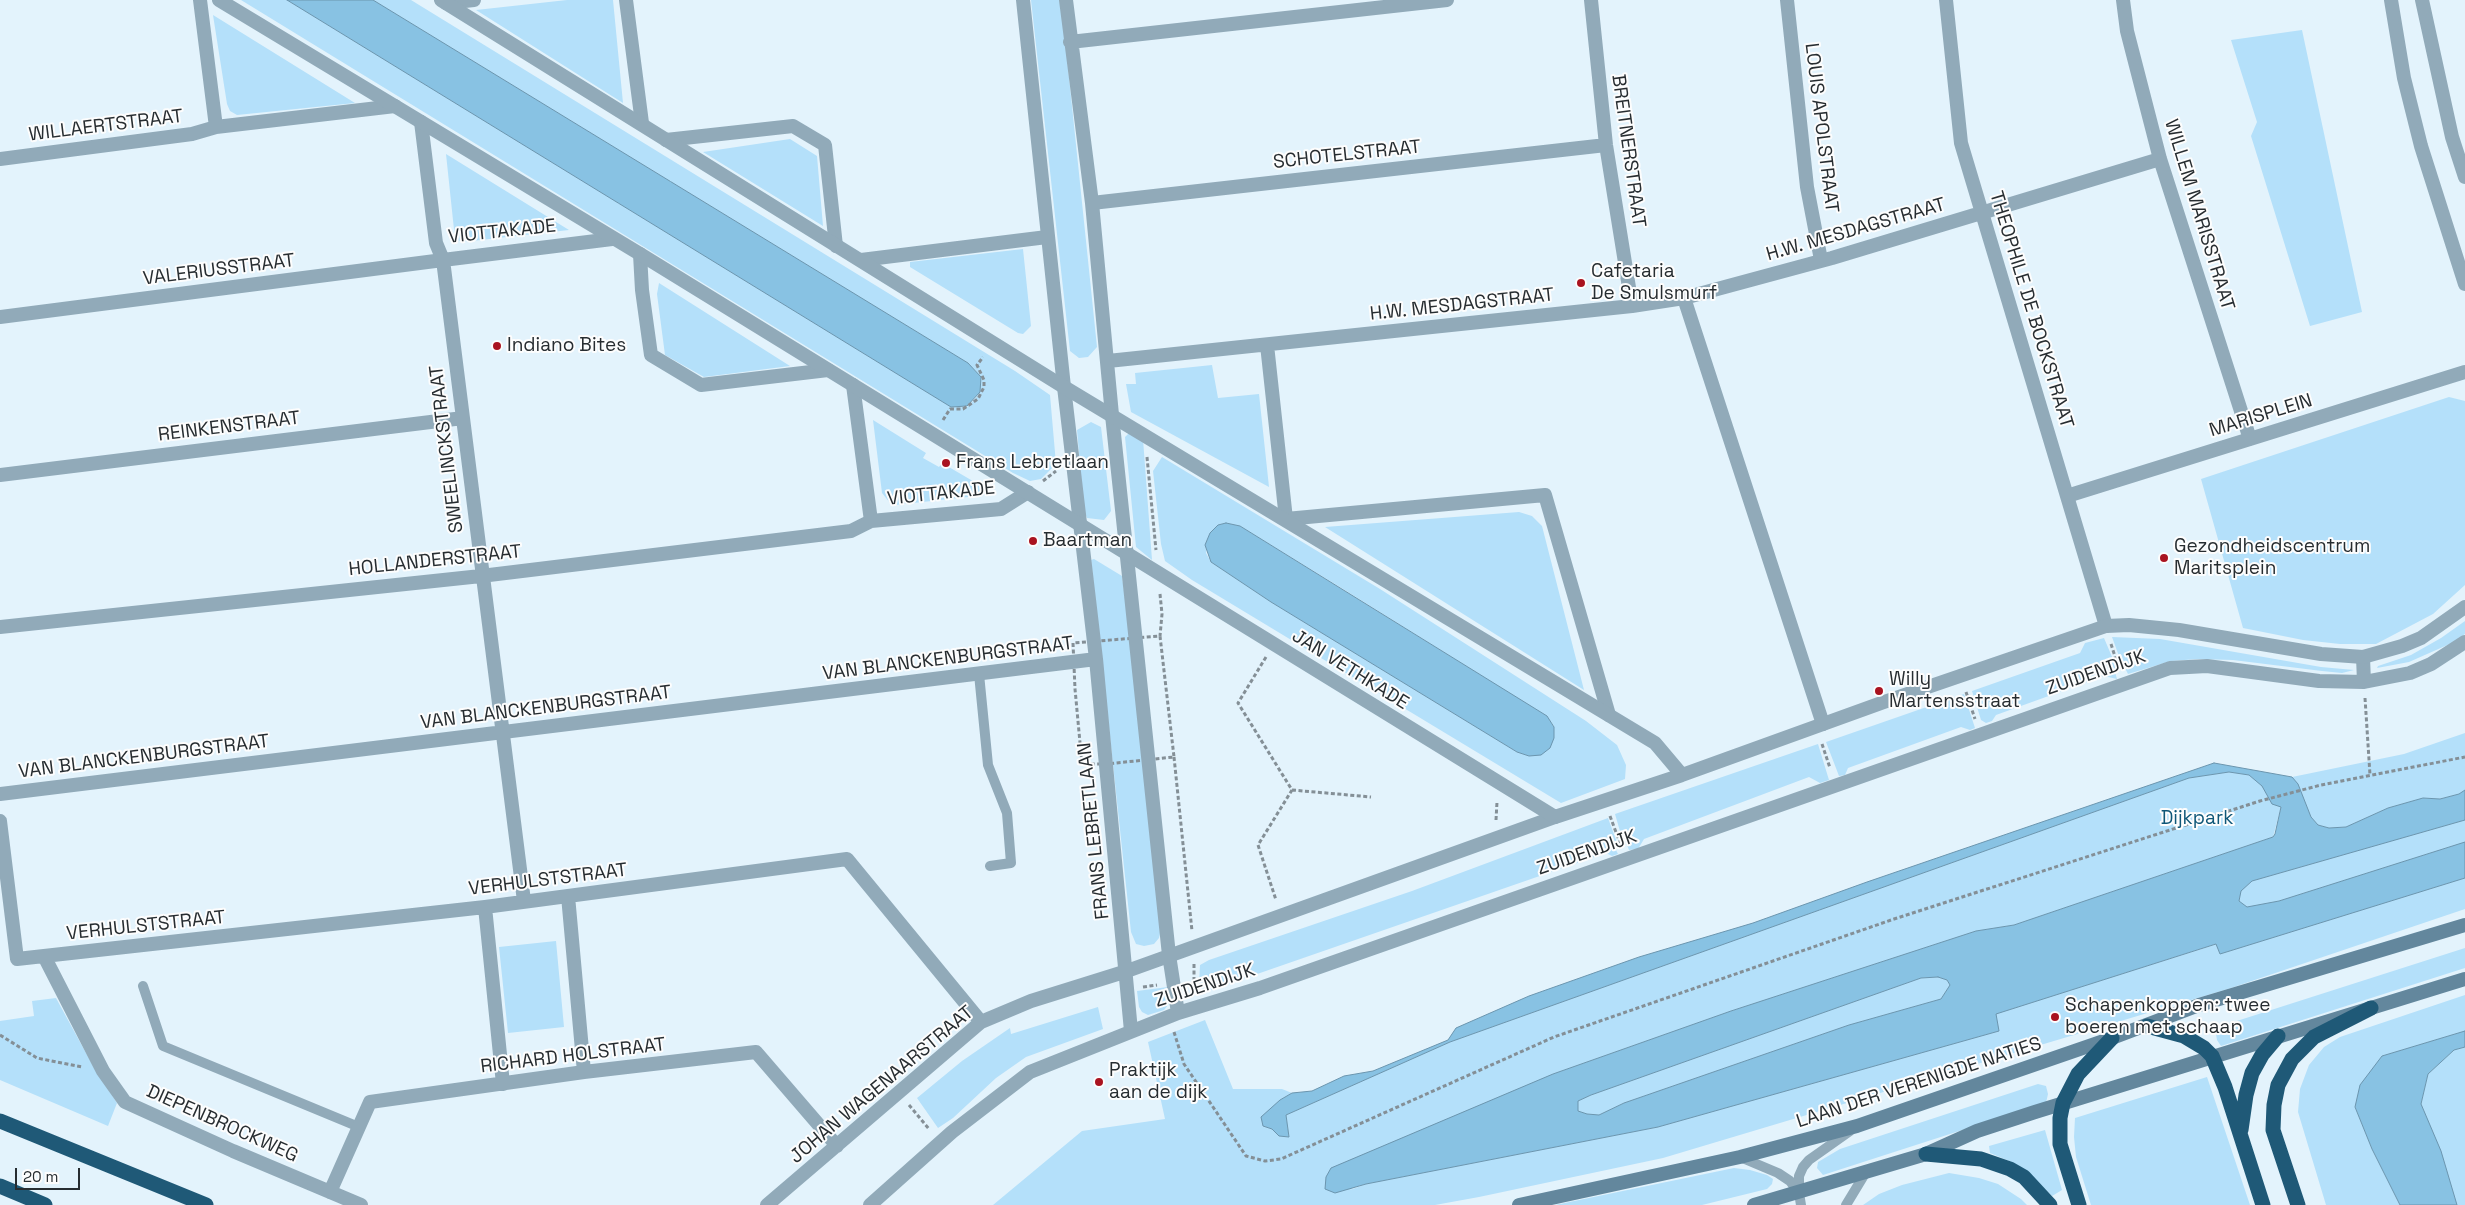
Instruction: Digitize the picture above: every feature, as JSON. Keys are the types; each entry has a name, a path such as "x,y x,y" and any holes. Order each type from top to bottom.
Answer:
{"highway":[{"path":"2298,1205 2274,1130 2274,1105 2278,1085 2292,1059 2314,1037 2371,1008"},
{"path":"2147,1026 2184,1036 2204,1048 2212,1056 2241,1134 2263,1205"},
{"path":"2241,1134 2246,1095 2252,1073 2262,1055 2278,1036"},
{"path":"2079,1205 2060,1144 2059,1124 2063,1103 2078,1074 2112,1038"},
{"path":"0,1121 206,1205"},
{"path":"1926,1154 1981,1159 2010,1169 2024,1177 2050,1205"},
{"path":"0,1186 46,1205"}],"main road":[{"name":"LAAN DER VERENIGDE NATIES","path":"1519,1205 1740,1157 1857,1126 2147,1026 2200,1005 2465,925"},
{"path":"1754,1205 1800,1199 1866,1172 1926,1154 1977,1131 2465,978"}],"street":[{"path":"200,0 216,127 395,106"},
{"name":"VIOTTAKADE","path":"219,0 640,254 1127,553"},
{"path":"444,2 474,0"},
{"path":"626,0 642,123"},
{"name":"FRANS LEBRETLAAN","path":"1023,0 1047,237 1096,660 1131,1032"},
{"path":"1066,0 1092,203 1112,415 1169,955 1174,983 1174,1015"},
{"path":"1070,42 1447,0"},
{"name":"BREITNERSTRAAT","path":"1591,0 1606,144 1632,306"},
{"name":"LOUIS APOLSTRAAT","path":"1787,0 1807,187 1821,260"},
{"name":"THEOPHILE DE BOCKSTRAAT","path":"1946,0 1961,143 2106,626"},
{"name":"WILLEM MARISSTRAAT","path":"2123,0 2127,31 2160,159 2250,439"},
{"path":"2391,0 2404,78 2421,146 2465,284"},
{"path":"2422,0 2452,136 2465,177"},
{"path":"444,2 642,123 666,140 1064,387 1655,743 1682,776"},
{"name":"VIOTTAKADE","path":"421,122 436,242 443,260 612,238"},
{"path":"666,140 793,126 825,145 836,246"},
{"name":"WILLAERTSTRAAT","path":"0,159 192,134 216,127"},
{"name":"SCHOTELSTRAAT","path":"1092,203 1606,144"},
{"name":"H.W. MESDAGSTRAAT","path":"1108,361 1632,306 1684,298 1982,214 2160,159"},
{"path":"861,260 1047,237"},
{"path":"640,254 642,290 651,356 701,385 828,370"},
{"name":"VALERIUSSTRAAT","path":"0,317 443,260"},
{"name":"SWEELINCKSTRAAT","path":"443,260 481,576 524,901"},
{"path":"1684,298 1823,724"},
{"path":"1267,345 1286,519"},
{"name":"MARISPLEIN","path":"2068,496 2465,372"},
{"name":"VIOTTAKADE","path":"854,386 871,521 1001,509 1028,492"},
{"name":"REINKENSTRAAT","path":"0,475 463,418"},
{"path":"1286,519 1545,495 1609,715"},
{"name":"HOLLANDERSTRAAT","path":"0,627 481,576 851,531 871,521"},
{"name":"JAN VETHKADE","path":"1127,553 1555,817"},
{"name":"ZUIDENDIJK","path":"1169,955 1555,817 1682,776 1823,724 2106,626 2129,625 2179,630 2321,654 2363,657 2402,646 2421,638 2465,607"},
{"name":"ZUIDENDIJK","path":"870,1205 940,1143 1030,1072 1174,1015 1260,988 2170,668 2192,666 2320,681 2364,682 2410,673 2438,660 2465,642"},
{"path":"2363,657 2364,682"},
{"name":"VAN BLANCKENBURGSTRAAT","path":"0,794 1096,660"},
{"path":"0,821 17,958 44,956"},
{"name":"VERHULSTSTRAAT","path":"44,956 485,907 847,859 928,960 981,1022"},
{"path":"568,896 584,1072"},
{"path":"485,907 503,1084"},
{"name":"JOHAN WAGENAARSTRAAT","path":"767,1205 981,1022 1031,1001 1126,971 1169,955"},
{"name":"DIEPENBROCKWEG","path":"44,956 103,1071 125,1102 233,1151 361,1205"},
{"name":"RICHARD HOLSTRAAT","path":"330,1192 370,1102 584,1072 756,1052 837,1146"}],"lane":[{"path":"980,674 988,765 1007,813 1012,863 990,866"},
{"path":"143,986 163,1046 359,1127"},
{"path":"1800,1199 1799,1176 1808,1160 1857,1126"},
{"path":"1740,1157 1778,1172 1790,1181 1800,1199"},
{"path":"1846,1205 1866,1172"}],"path":[{"path":"934,436 950,409 963,410 978,399 984,387 984,380 977,365 992,342"},
{"path":"1148,436 1146,442 1158,572"},
{"path":"1028,492 1051,476 1060,466"},
{"path":"1160,636 1162,614 1159,590 1167,595"},
{"path":"2106,626 2123,684"},
{"path":"1258,652 1274,662"},
{"path":"1266,657 1238,703 1292,790"},
{"path":"1960,676 1981,734"},
{"path":"2364,682 2370,775"},
{"path":"1822,744 1836,786"},
{"path":"1174,757 1194,946 1194,1009"},
{"path":"1174,1015 1184,1064 1246,1156 1265,1161 1281,1159 1554,1037 1894,919 2260,801 2321,785 2465,757"},
{"path":"1292,790 1371,797"},
{"path":"1276,902 1258,845 1292,790"},
{"path":"1496,824 1498,798"},
{"path":"1605,802 1626,860"},
{"path":"1267,905 1286,898"},
{"path":"1192,928 1199,927"},
{"path":"1128,989 1174,983"},
{"path":"0,1035 37,1058 103,1071"},
{"path":"899,1093 940,1143"}],"green space":[{"path":"241,0 287,0 951,407 967,407 980,392 981,377 968,363 373,0 411,0 1015,371 1050,395 1056,464 1041,479 1030,481 1013,473"},
{"path":"567,0 613,0 623,103 476,10"},
{"path":"1031,0 1061,0 1097,347 1088,357 1079,358 1070,351"},
{"path":"213,15 355,103 237,115 230,111 227,104"},
{"path":"2302,30 2362,312 2310,326 2251,136 2257,122 2231,40"},
{"path":"790,139 817,156 823,226 703,152"},
{"path":"446,154 569,230 463,242 455,239"},
{"path":"1023,249 1031,326 1023,334 1018,333 910,267 910,262"},
{"path":"659,283 790,366 704,377 665,355 657,294"},
{"path":"1212,365 1218,398 1259,394 1269,487 1131,412 1126,384 1136,384 1135,373"},
{"path":"2449,397 2465,401 2465,585 2433,614 2376,644 2340,644 2303,640 2243,628 2201,479"},
{"path":"873,420 926,453 923,458 939,467 942,463 995,494 895,505 890,503 882,493"},
{"path":"1091,422 1101,427 1111,511 1104,520 1087,518 1084,511 1077,430"},
{"path":"1130,432 1143,439 1152,560 1136,547 1125,437"},
{"path":"1162,457 1380,589 1586,721 1617,745 1626,765 1625,779 1561,803 1192,580 1165,561 1161,544 1153,471","holes":["1226,523 1240,526 1546,716 1554,726 1529,756 1517,752 1271,602 1211,562 1206,553 1210,533 1218,525"]},
{"path":"1519,512 1532,516 1542,526 1584,690 1325,527"},
{"path":"1094,559 1122,576 1129,627 1161,929 1159,938 1154,944 1144,946 1136,944 1131,932 1091,560"},
{"path":"2465,621 2465,634 2452,643 2409,662 2377,668 2378,666 2411,655 2441,638"},
{"path":"2112,637 2160,639 2321,667 2354,670 2342,673 2233,660 2198,659 2171,661 2128,674 2124,670"},
{"path":"2104,638 2118,671 2115,672 2117,679 2104,676 1996,715 1992,721 1986,723 1981,720 1972,691 2080,653 2085,643"},
{"path":"1964,694 1975,728 1970,730 1961,727 1848,768 1845,775 1839,776 1826,742"},
{"path":"2465,733 2465,790 2459,794 2439,799 2423,798 2388,808 2346,827 2329,828 2318,825 2311,817 2292,777 2404,754"},
{"path":"1818,744 1829,780 1820,783 1809,777 1644,839 1638,849 1629,850 1627,845 1624,845 1615,814"},
{"name":"Dijkpark","path":"2229,772 2249,775 2262,785 2281,807 2273,837 2014,925 1976,931 1731,1011 1553,1074 1350,1190 1366,1184 1658,1127 1999,1031 1995,1014 2217,944 2220,954 2465,878 2465,909 2231,988 1663,1158 1479,1197 1435,1205 993,1205 1082,1131 1165,1119 1148,1042 1205,1020 1233,1089 1282,1089 1292,1093 1280,1100 1271,1110 1263,1126 1272,1129 1279,1136 1289,1137 1286,1115 1450,1042 2189,778"},
{"path":"1608,818 1619,848 1616,850 1618,854 1612,856 1606,853 1211,990 1204,990 1199,985 1200,965 1209,960 1412,891"},
{"path":"2465,820 2465,842 2279,901 2247,908 2239,901 2240,891 2252,881"},
{"path":"556,941 564,1027 508,1033 499,947"},
{"path":"2465,948 2465,968 2221,1046 2217,1040 2218,1027"},
{"path":"1938,977 1947,980 1950,985 1941,999 1849,1025 1624,1103 1599,1115 1578,1111 1578,1101 1591,1095 1921,978"},
{"path":"1168,987 1169,1004 1164,1010 1148,1015 1142,1012 1139,1007 1137,991"},
{"path":"2465,995 2465,1031 2382,1056 2355,1107 2372,1149 2400,1205 2326,1205 2298,1112 2300,1089 2309,1065 2324,1047 2340,1037"},
{"path":"56,998 92,1064 117,1103 108,1126 0,1080 0,1021 34,1016 32,1001"},
{"path":"1098,1007 1103,1029 1026,1057 996,1078 953,1118 938,1128 917,1098 962,1061 1010,1028 1011,1034"},
{"path":"2465,1047 2465,1205 2457,1205 2421,1104 2428,1074 2454,1050"},
{"path":"2207,1077 2250,1205 2091,1205 2076,1157 2075,1118"},
{"path":"2038,1084 2046,1086 2048,1094 2046,1103 1823,1175 1817,1168 1818,1162 1840,1149"},
{"path":"2045,1130 2062,1190 2052,1196 2034,1178 2009,1161 1990,1153 1989,1146"},
{"path":"1734,1168 1767,1175 1773,1179 1772,1184 1767,1189 1702,1205 1555,1205"},
{"path":"1949,1173 1979,1178 1998,1184 2027,1205 1863,1205 1879,1194 1902,1185"}],"shaded area":[{"path":"287,0 373,0 968,363 981,377 980,392 967,406 951,407"},
{"path":"1226,523 1240,526 1547,716 1554,727 1554,738 1550,748 1541,755 1529,756 1517,752 1271,602 1211,562 1205,545 1210,533 1218,525"},
{"path":"2214,763 2292,777 2298,784 2311,817 2318,825 2329,828 2346,827 2388,808 2423,798 2440,799 2459,794 2465,790 2465,820 2252,881 2241,891 2239,901 2247,907 2279,901 2465,842 2465,878 2220,954 2216,944 1996,1014 1999,1031 1658,1127 1366,1184 1335,1193 1325,1189 1326,1177 1331,1168 1553,1074 1731,1011 1976,931 2014,925 2273,837 2281,807 2272,804 2262,786 2249,775 2229,772 2189,778 1450,1042 1286,1115 1289,1137 1279,1136 1272,1129 1263,1126 1261,1117 1280,1100 1292,1093 1312,1091 1344,1076 1373,1071 1448,1040 1456,1028 1529,996 1639,957 1753,923","holes":["1938,977 1947,980 1950,985 1941,999 1849,1025 1624,1103 1599,1115 1578,1111 1578,1101 1591,1095 1921,978"]},
{"path":"2465,1031 2465,1047 2454,1050 2428,1074 2421,1104 2441,1151 2457,1205 2400,1205 2372,1149 2355,1107 2360,1085 2382,1056"}],"place":[{"name":"Cafetaria De Smulsmurf","path":"1581,283"},
{"name":"Indiano Bites","path":"497,346"},
{"name":"Frans Lebretlaan","path":"946,463"},
{"name":"Baartman","path":"1033,541"},
{"name":"Gezondheidscentrum Maritsplein","path":"2164,558"},
{"name":"Willy Martensstraat","path":"1879,691"},
{"name":"Schapenkoppen: twee boeren met schaap","path":"2055,1017"},
{"name":"Praktijk aan de dijk","path":"1099,1082"}]}
